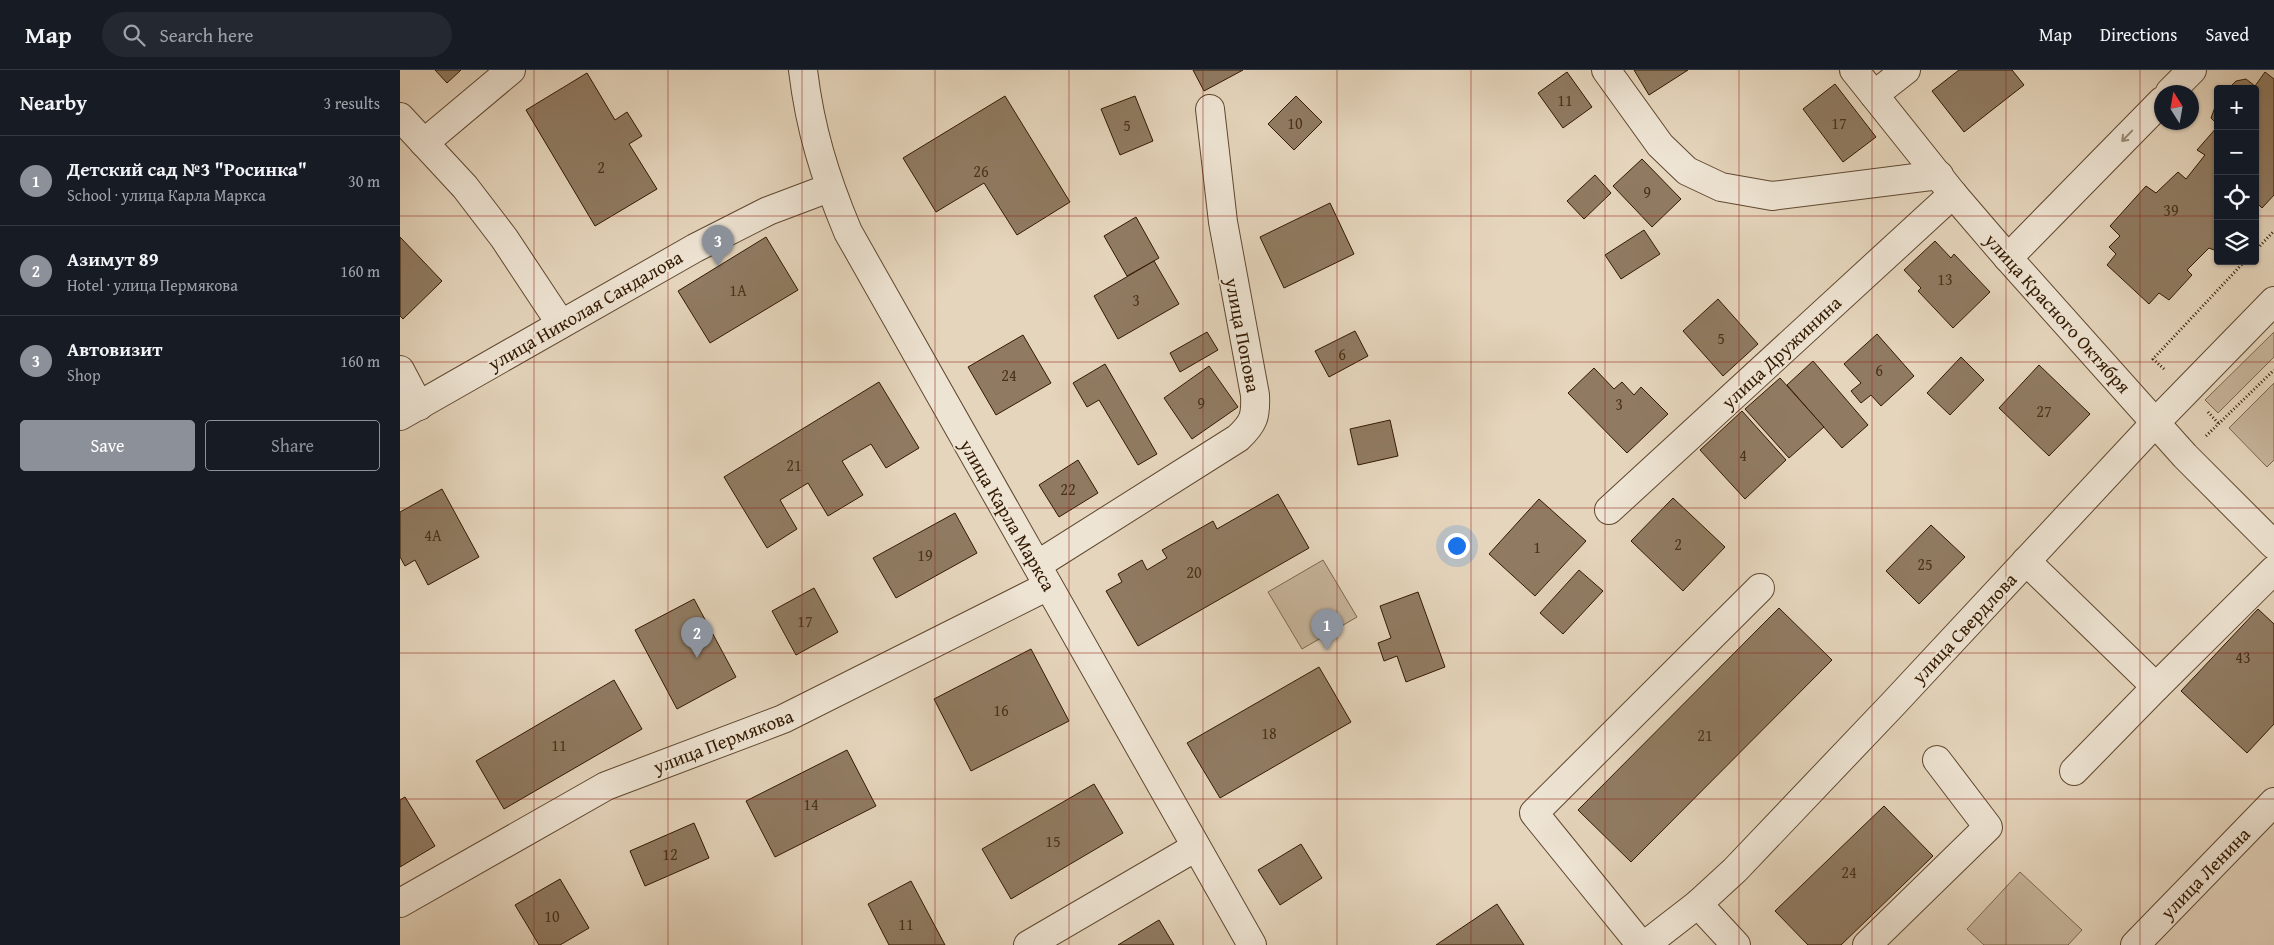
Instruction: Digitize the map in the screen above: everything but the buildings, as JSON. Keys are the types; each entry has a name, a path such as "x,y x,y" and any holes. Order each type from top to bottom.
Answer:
{"street":[{"path":"424,143 511,70"},
{"name":"улица Карла Маркса","path":"803,70 807,105 816,148 829,188 848,232 1252,945"},
{"path":"1606,70 1660,145 1687,170 1721,187 1772,196 1946,185"},
{"name":"улица Красного Октября","path":"1854,70 1946,185 2008,258 2185,456 2274,545"},
{"path":"1874,95 1906,70"},
{"path":"2177,85 2192,70"},
{"name":"улица Попова","path":"1042,575 1238,438 1251,426 1256,409 1255,395 1222,222 1210,109"},
{"path":"2008,258 2154,109"},
{"path":"400,116 465,187 504,238 562,324"},
{"name":"улица Дружинина","path":"1609,510 1946,185"},
{"name":"улица Николая Сандалова","path":"409,411 736,226 768,210 829,188"},
{"name":"улица Свердлова","path":"1645,945 1698,904 1762,842 2155,423 2274,301"},
{"path":"400,370 409,411"},
{"path":"2026,560 2156,687"},
{"path":"2074,771 2274,570"},
{"name":"улица Пермякова","path":"400,903 606,786 783,720 1042,575"},
{"path":"1641,945 1534,813 1760,588"},
{"path":"1867,945 1988,827 1937,760"},
{"name":"улица Ленина","path":"2135,945 2274,802"},
{"path":"1028,945 1196,848"},
{"path":"1698,904 1736,945"}],"path":[{"path":"2259,247 2274,231"},
{"path":"2185,456 2274,370"}],"shaded area":[{"path":"2274,332 2274,357 2218,413 2205,400"},
{"path":"2274,383 2274,460 2267,467 2229,428"},
{"path":"1323,560 1357,617 1302,649 1268,592"},
{"path":"2020,872 2082,930 2068,945 1984,945 1967,929"}],"place":[{"name":"Автовизит","path":"718,266"},
{"name":"Детский сад №3 \"Росинка\"","path":"1327,650"},
{"name":"Азимут 89","path":"697,658"}]}
